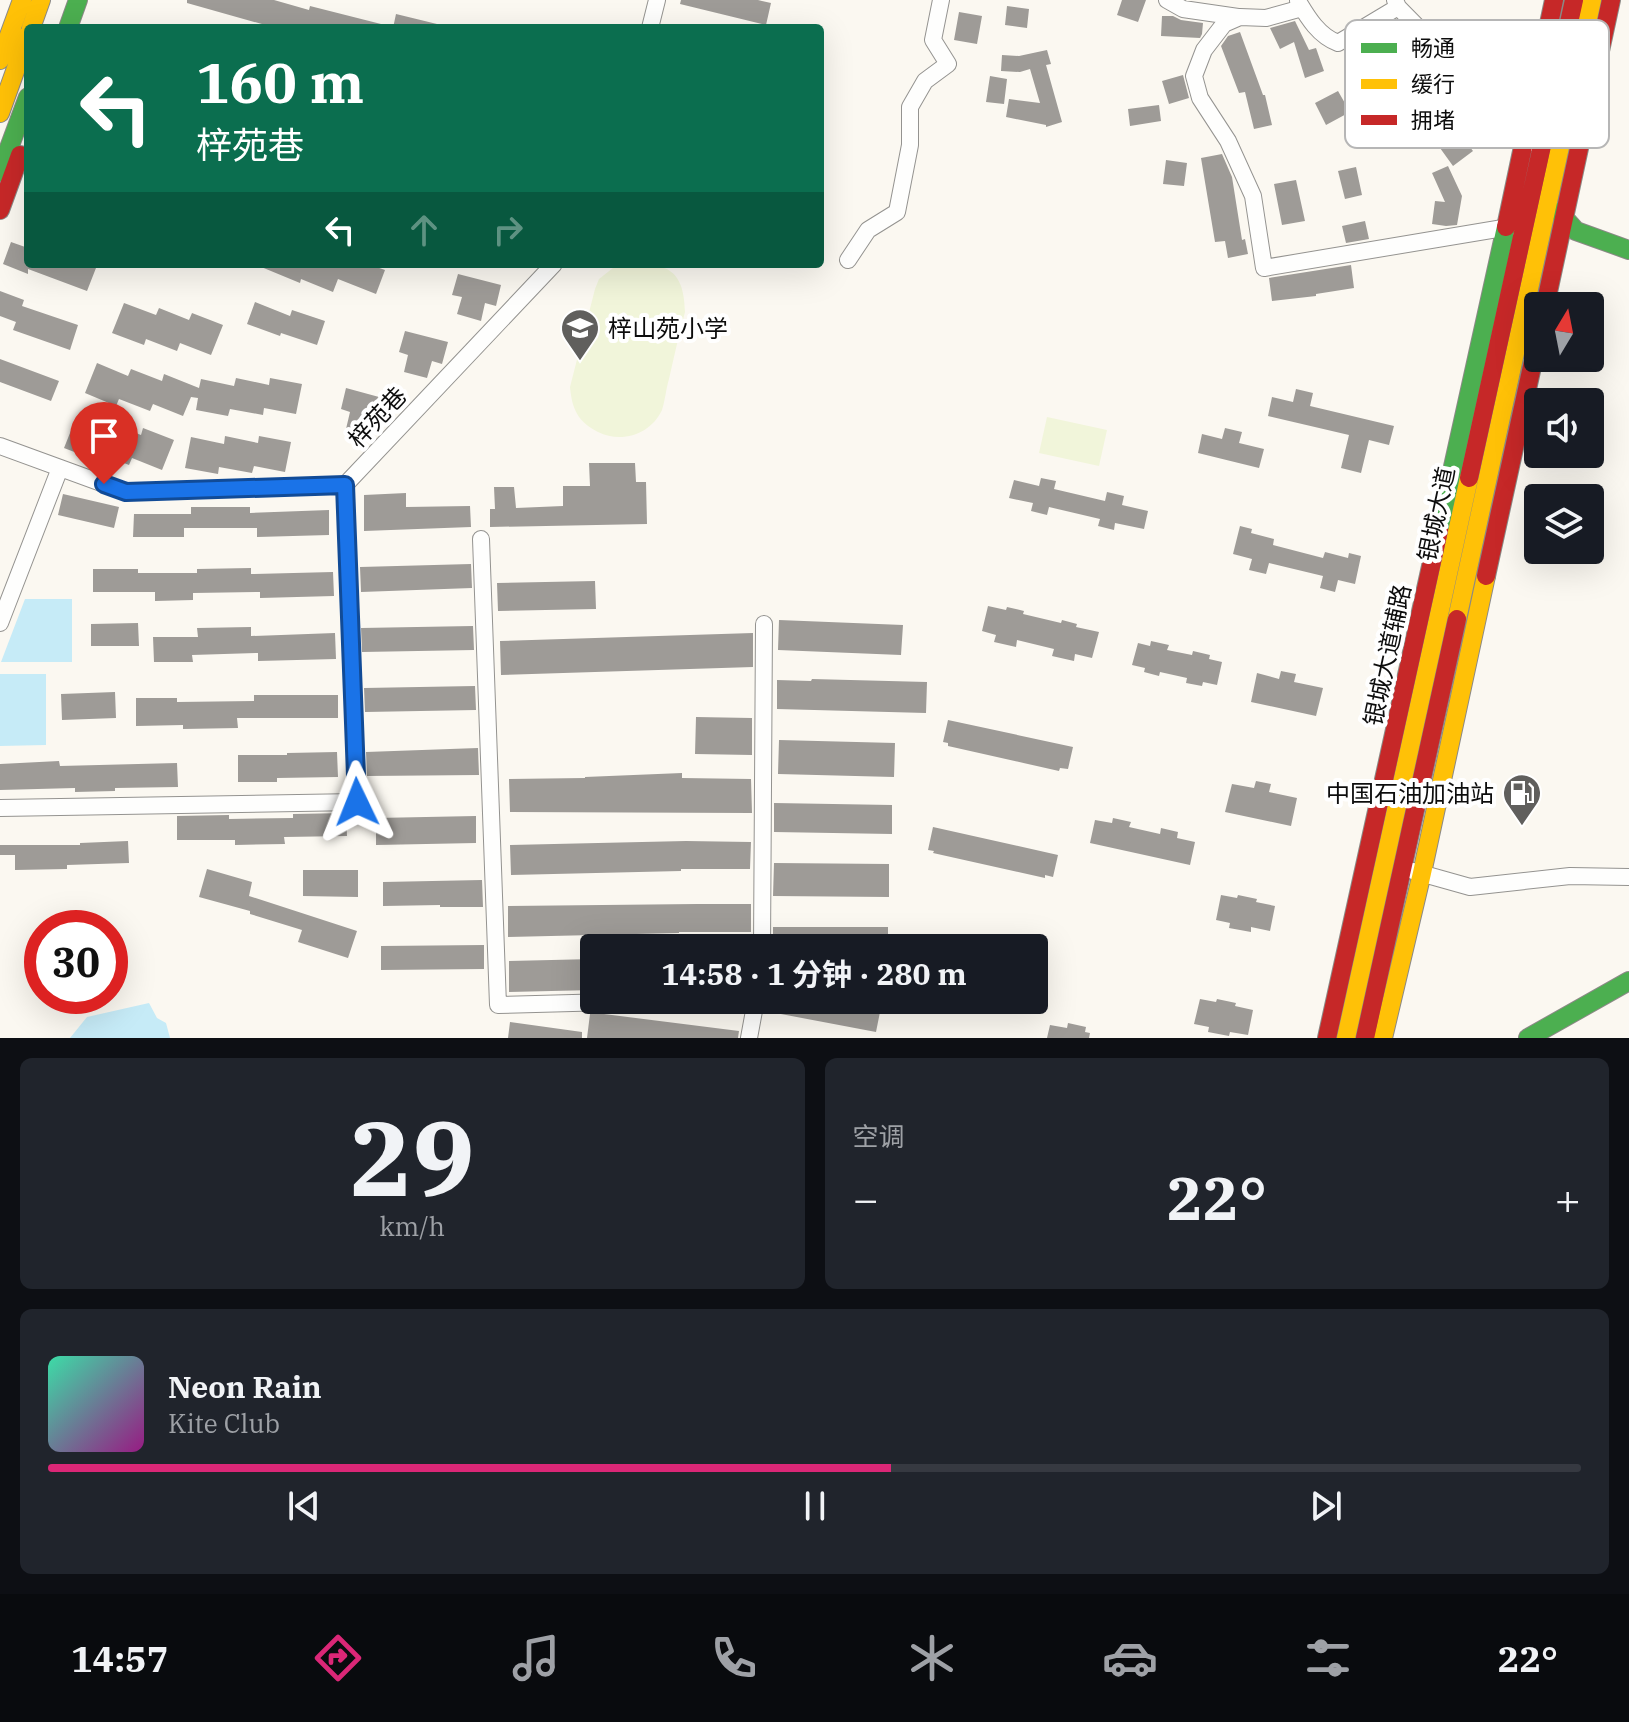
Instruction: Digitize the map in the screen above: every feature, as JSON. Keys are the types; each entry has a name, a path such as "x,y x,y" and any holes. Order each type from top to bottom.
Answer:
{"street":[{"path":"0,60 22,0"},
{"path":"32,24 41,0"},
{"path":"55,24 64,0"},
{"path":"69,24 78,0"},
{"path":"651,24 657,0"},
{"path":"848,260 868,230 897,212 910,145 910,107 925,81 948,64 933,40 941,0"},
{"path":"1167,0 1183,9 1266,18 1300,4 1310,21 1331,40 1338,43 1345,38"},
{"name":"银城大道辅路","path":"1550,20 1554,0"},
{"name":"银城大道","path":"1571,20 1574,0"},
{"name":"银城大道","path":"1586,20 1592,0"},
{"path":"1607,20 1611,0"},
{"path":"1373,20 1397,4 1412,20"},
{"path":"1240,17 1224,24 1204,50 1194,76 1200,98 1228,141 1253,196 1264,268 1525,224"},
{"path":"0,113 24,46"},
{"path":"0,172 24,108"},
{"path":"0,210 24,146"},
{"name":"银城大道辅路","path":"1327,1038 1524,148"},
{"path":"1540,148 1549,154"},
{"name":"银城大道","path":"1549,154 1550,148"},
{"name":"银城大道","path":"1365,1038 1551,148"},
{"path":"1548,292 1579,148"},
{"path":"1539,198 1576,231 1629,250"},
{"name":"银城大道","path":"1346,1038 1525,224 1539,198"},
{"name":"梓苑巷","path":"345,485 550,268"},
{"path":"1383,1038 1531,372"},
{"path":"0,446 126,492 345,485 357,802 0,808"},
{"path":"0,623 60,468"},
{"path":"481,539 498,1005 580,1003"},
{"path":"762,934 764,624"},
{"path":"1402,868 1470,887 1570,876 1629,877"},
{"path":"1528,1038 1629,981"},
{"path":"749,1038 753,1014"}],"green space":[{"path":"613,268 663,268 674,274 684,295 685,312 662,410 643,431 626,437 607,435 591,428 581,419 572,402 570,387 599,279"},
{"path":"1047,417 1107,430 1099,466 1039,453"}],"water":[{"path":"25,599 72,599 72,662 1,662"},
{"path":"0,674 46,674 46,745 0,746"},
{"path":"149,1003 157,1018 166,1023 170,1038 70,1038 87,1017 128,1014 128,1008"}],"building":[{"path":"187,0 274,0 381,24 262,24 187,3"},
{"path":"681,0 758,0 771,3 766,24 680,4"},
{"path":"1122,0 1146,0 1138,22 1117,15"},
{"path":"1007,6 1029,9 1027,28 1005,25"},
{"path":"959,12 982,16 977,44 954,40"},
{"path":"396,14 437,24 394,24"},
{"path":"1162,16 1203,23 1200,38 1161,36"},
{"path":"1295,21 1309,50 1316,48 1324,71 1305,78 1294,42 1280,49 1270,28"},
{"path":"1240,32 1265,95 1272,125 1254,129 1245,92 1239,93 1221,46 1228,36"},
{"path":"1047,50 1051,64 1046,65 1062,122 1046,127 1006,117 1009,99 1040,103 1030,69 1001,71 1002,55 1019,56"},
{"path":"1183,75 1189,98 1169,104 1162,81"},
{"path":"990,76 1007,79 1004,104 986,102"},
{"path":"1338,91 1345,103 1345,115 1326,125 1315,103"},
{"path":"1159,105 1161,121 1130,126 1128,109"},
{"path":"1440,148 1471,148 1473,151 1453,166"},
{"path":"1222,154 1232,177 1242,240 1245,239 1248,254 1228,258 1225,241 1215,242 1201,158"},
{"path":"1166,160 1187,163 1184,186 1163,184"},
{"path":"1448,166 1462,196 1457,225 1432,224 1435,201 1445,202 1432,173"},
{"path":"1356,167 1362,195 1345,199 1338,171"},
{"path":"1296,180 1305,221 1282,225 1274,184"},
{"path":"1365,221 1369,239 1346,243 1342,226"},
{"path":"11,242 24,247 24,268 96,268 87,291 28,269 28,274 3,264"},
{"path":"1351,265 1354,288 1272,301 1269,278"},
{"path":"264,268 385,270 376,294 338,279 333,292 301,279 300,283"},
{"path":"458,274 501,285 496,306 485,303 481,321 457,314 462,297 452,295"},
{"path":"0,291 24,300 22,306 78,325 70,350 13,330 16,322 0,316"},
{"path":"255,302 290,316 292,310 325,321 317,345 247,324"},
{"path":"124,303 156,315 159,308 189,320 192,313 223,325 211,355 180,343 177,351 146,339 144,345 112,333"},
{"path":"405,331 448,342 442,364 432,361 427,378 404,372 408,355 399,352"},
{"path":"0,359 59,381 51,401 0,382"},
{"path":"97,363 128,376 131,369 162,381 164,374 199,388 201,379 234,386 236,378 269,385 270,378 302,384 296,414 264,408 263,415 230,409 228,416 196,410 198,398 191,397 183,416 153,404 150,411 119,399 116,406 85,393"},
{"path":"346,388 390,400 384,421 374,418 369,435 346,429 350,412 341,409"},
{"path":"1296,389 1313,393 1310,406 1394,426 1389,445 1369,440 1361,473 1341,468 1349,435 1268,416 1272,397 1293,402"},
{"path":"76,418 107,430 110,423 141,435 143,428 174,440 162,470 132,458 129,465 98,453 95,460 64,448"},
{"path":"1225,428 1242,432 1239,443 1264,449 1259,468 1198,453 1202,434 1222,439"},
{"path":"225,436 258,443 259,436 291,442 285,472 254,466 252,473 219,467 218,474 185,468 191,437 224,444"},
{"path":"589,463 635,463 636,482 646,482 647,524 490,527 490,509 495,509 494,487 514,487 516,508 563,506 563,486 590,486"},
{"path":"1041,478 1056,481 1054,489 1105,501 1107,492 1124,496 1122,505 1148,511 1144,529 1115,523 1114,530 1098,526 1100,519 1049,507 1047,515 1031,511 1033,503 1009,498 1014,480 1039,486"},
{"path":"406,493 406,507 470,506 471,527 364,531 364,495"},
{"path":"63,494 119,507 114,528 58,515"},
{"path":"191,507 250,507 250,513 329,510 329,535 257,537 257,528 184,528 184,537 133,537 134,514 191,514"},
{"path":"1240,526 1252,529 1251,533 1274,539 1273,545 1323,558 1325,552 1348,558 1349,553 1361,556 1355,584 1338,580 1335,592 1320,588 1323,576 1269,563 1266,574 1249,570 1252,559 1233,554"},
{"path":"471,564 472,588 361,592 360,567"},
{"path":"251,568 251,574 333,572 334,596 260,598 260,592 193,593 193,600 155,601 155,592 93,592 93,569 197,573 197,569"},
{"path":"595,581 596,609 498,611 497,583"},
{"path":"988,606 1006,610 1007,607 1024,611 1023,614 1061,623 1062,620 1099,632 1092,658 1075,654 1074,661 1052,656 1054,649 1017,640 1016,647 994,642 996,635 982,631"},
{"path":"779,620 903,625 901,655 778,650"},
{"path":"138,623 139,646 91,646 91,624"},
{"path":"473,626 474,650 362,652 361,628"},
{"path":"251,627 251,636 335,633 336,659 258,661 258,653 192,655 193,662 154,662 153,637 198,637 197,628"},
{"path":"753,633 753,667 501,675 500,641"},
{"path":"1151,641 1169,645 1167,650 1192,655 1193,651 1222,662 1217,685 1186,683 1187,678 1160,672 1159,676 1132,665 1138,643 1150,646"},
{"path":"1281,671 1296,674 1294,682 1323,688 1316,716 1251,702 1257,673 1279,679"},
{"path":"777,680 927,682 926,713 777,709"},
{"path":"475,686 476,710 365,712 364,688"},
{"path":"115,692 116,718 62,720 61,694"},
{"path":"254,695 338,695 338,718 237,718 238,728 136,726 136,698 177,698 177,702 254,701"},
{"path":"696,717 752,718 752,755 695,754"},
{"path":"948,720 1073,747 1068,769 1060,768 1059,771 948,746 943,742"},
{"path":"779,740 895,743 894,777 778,774"},
{"path":"478,748 479,775 367,776 366,752"},
{"path":"337,752 338,777 238,782 238,755"},
{"path":"59,761 60,766 177,763 178,787 75,792 75,788 0,790 0,764"},
{"path":"682,773 682,778 751,779 752,813 510,812 509,779"},
{"path":"1256,781 1271,784 1269,792 1297,798 1291,826 1225,812 1232,784 1254,788"},
{"path":"774,803 892,805 892,834 774,832"},
{"path":"346,813 347,836 284,837 285,844 235,845 235,840 177,840 177,816 293,818 293,814"},
{"path":"476,816 476,843 376,845 376,818"},
{"path":"1113,818 1131,822 1129,827 1160,834 1161,828 1178,832 1177,838 1195,842 1190,865 1090,843 1095,820 1112,823"},
{"path":"933,827 1058,855 1053,877 1045,875 1045,878 933,853 928,850"},
{"path":"128,841 129,863 15,870 15,855 0,855 0,845 80,845"},
{"path":"751,842 750,869 511,875 510,845"},
{"path":"774,863 889,864 889,897 773,896"},
{"path":"207,869 252,882 249,896 357,931 348,958 298,942 302,930 199,897"},
{"path":"303,870 358,870 358,897 303,896"},
{"path":"482,880 483,907 383,906 383,882"},
{"path":"1221,895 1237,898 1238,895 1275,906 1270,931 1251,927 1251,932 1229,928 1230,923 1216,920"},
{"path":"751,904 751,932 508,937 508,906"},
{"path":"773,927 888,927 888,934 773,934"},
{"path":"484,945 484,969 381,970 381,946"},
{"path":"580,959 580,990 509,992 509,961"},
{"path":"1200,999 1216,1002 1217,999 1253,1010 1248,1035 1230,1032 1229,1036 1208,1032 1209,1027 1194,1024"},
{"path":"590,1014 739,1031 738,1038 587,1038"},
{"path":"781,1014 880,1014 876,1032"},
{"path":"510,1022 582,1032 582,1038 508,1038"},
{"path":"1068,1023 1086,1027 1089,1038 1047,1038 1050,1025 1067,1028"}],"traffic: fast":[{"path":"69,24 78,0"},
{"path":"0,172 24,108"},
{"path":"1559,212 1576,231 1629,250"},
{"path":"1439,530 1506,227"},
{"path":"1528,1038 1629,981"}],"traffic: slow":[{"path":"0,60 22,0"},
{"path":"32,24 41,0"},
{"path":"1588,20 1592,0"},
{"path":"0,113 24,46"},
{"path":"1457,619 1560,148"},
{"path":"1346,1038 1469,478"},
{"path":"1383,1038 1486,576"}],"traffic: jam":[{"path":"1550,20 1554,0"},
{"path":"1570,20 1574,0"},
{"path":"1607,20 1611,0"},
{"path":"1506,227 1523,148"},
{"path":"1469,478 1541,148"},
{"path":"1548,292 1579,148"},
{"path":"0,210 20,155"},
{"path":"1486,576 1531,372"},
{"path":"1327,1038 1439,530"},
{"path":"1365,1038 1457,619"}],"place":[{"name":"梓山苑小学","path":"580,362"},
{"name":"中国石油加油站","path":"1522,827"}],"route":[{"path":"104,484 126,492 345,485 357,802"}]}
